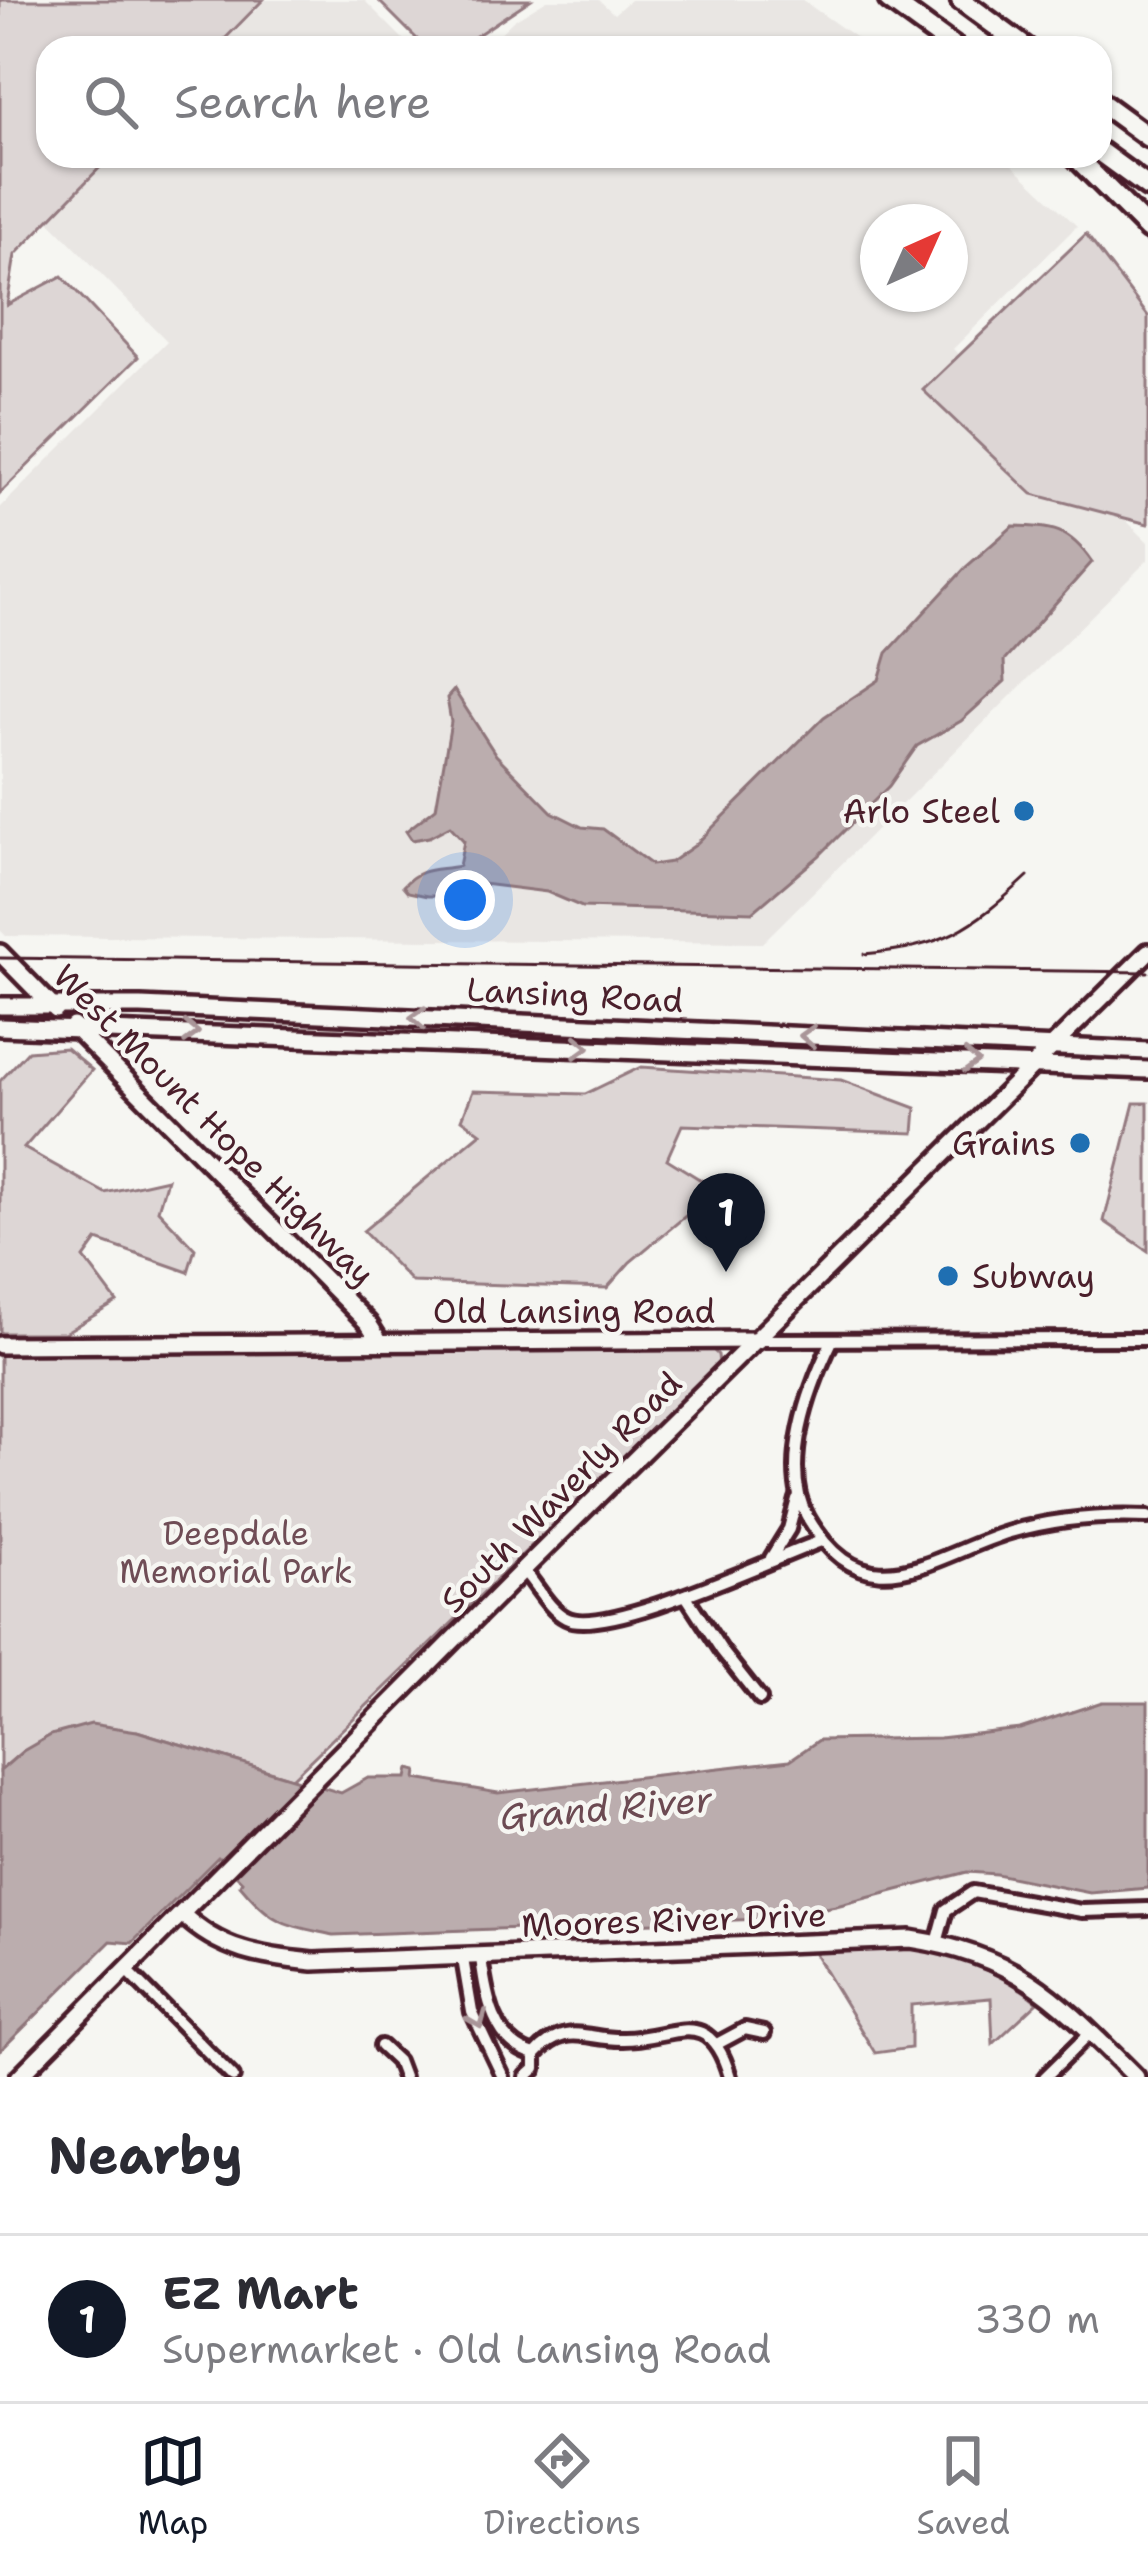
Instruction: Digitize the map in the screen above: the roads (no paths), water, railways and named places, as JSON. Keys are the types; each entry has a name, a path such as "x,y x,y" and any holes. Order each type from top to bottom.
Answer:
{"highway":[{"path":"888,0 928,36"},
{"path":"888,0 938,36"},
{"path":"961,0 1010,36"},
{"path":"1112,109 1148,133"},
{"path":"1112,161 1148,187"},
{"path":"1088,168 1148,229"}],"main road":[{"name":"South Waverly Road","path":"20,2077 523,1570 1148,952"},
{"name":"West Mount Hope Highway","path":"0,953 368,1323 380,1342"},
{"name":"Lansing Road","path":"0,1006 141,1006 1148,1051"},
{"name":"Lansing Road","path":"0,1028 1148,1070"},
{"name":"Old Lansing Road","path":"0,1345 758,1340"},
{"name":"Moores River Drive","path":"182,1914 203,1934 230,1949 344,1963 911,1939 937,1943 1011,1968 1060,2002 1132,2076"}],"street":[{"name":"Old Lansing Road","path":"758,1340 1148,1340"},
{"path":"769,1561 789,1528 798,1496 805,1404 832,1341"},
{"path":"798,1496 821,1541 870,1571 931,1566 1010,1532 1105,1516 1148,1517"},
{"path":"523,1570 558,1613 587,1623 686,1596 821,1541"},
{"path":"686,1596 760,1699"},
{"path":"937,1943 946,1910 973,1892 1082,1911 1148,1910"},
{"path":"481,1958 489,2007 506,2038 520,2051 535,2055"},
{"path":"463,1959 472,2012 503,2077"},
{"path":"126,1970 233,2077"},
{"path":"526,2077 535,2069 535,2055 546,2042 580,2032 620,2040 674,2029 690,2030 717,2044 730,2077"},
{"path":"717,2044 745,2029 764,2033"},
{"path":"1045,2077 1091,2032"},
{"path":"381,2046 397,2061 404,2077"}],"water":[{"path":"1013,526 1059,532 1076,542 1092,562 1004,661 1005,681 961,721 917,746 889,786 819,856 753,912 582,907 547,892 483,884 453,896 427,896 408,892 403,886 423,872 459,866 464,841 450,826 412,840 406,831 436,808 451,722 447,698 454,690 496,755 552,812 582,827 603,829 652,865 671,862 694,846 824,717 879,680 887,653 966,567"},
{"name":"Grand River","path":"1102,1702 1148,1702 1148,1888 1090,1893 967,1872 836,1906 762,1919 333,1935 271,1915 218,1857 132,1943 111,1941 0,2051 0,1771 51,1735 91,1724 137,1731 341,1793 368,1778 407,1778 409,1769 417,1771 416,1779 498,1793 790,1760 819,1740 939,1738 1020,1729"}],"railway":[{"path":"864,954 915,946 954,933 1028,876"},
{"path":"0,958 1148,972"}],"place":[{"name":"Arlo Steel","path":"1024,811"},
{"name":"Grains","path":"1080,1143"},
{"name":"EZ Mart","path":"726,1272"},
{"name":"Subway","path":"948,1276"}],"park label":[{"name":"Deepdale Memorial Park","path":"236,1552"}]}
